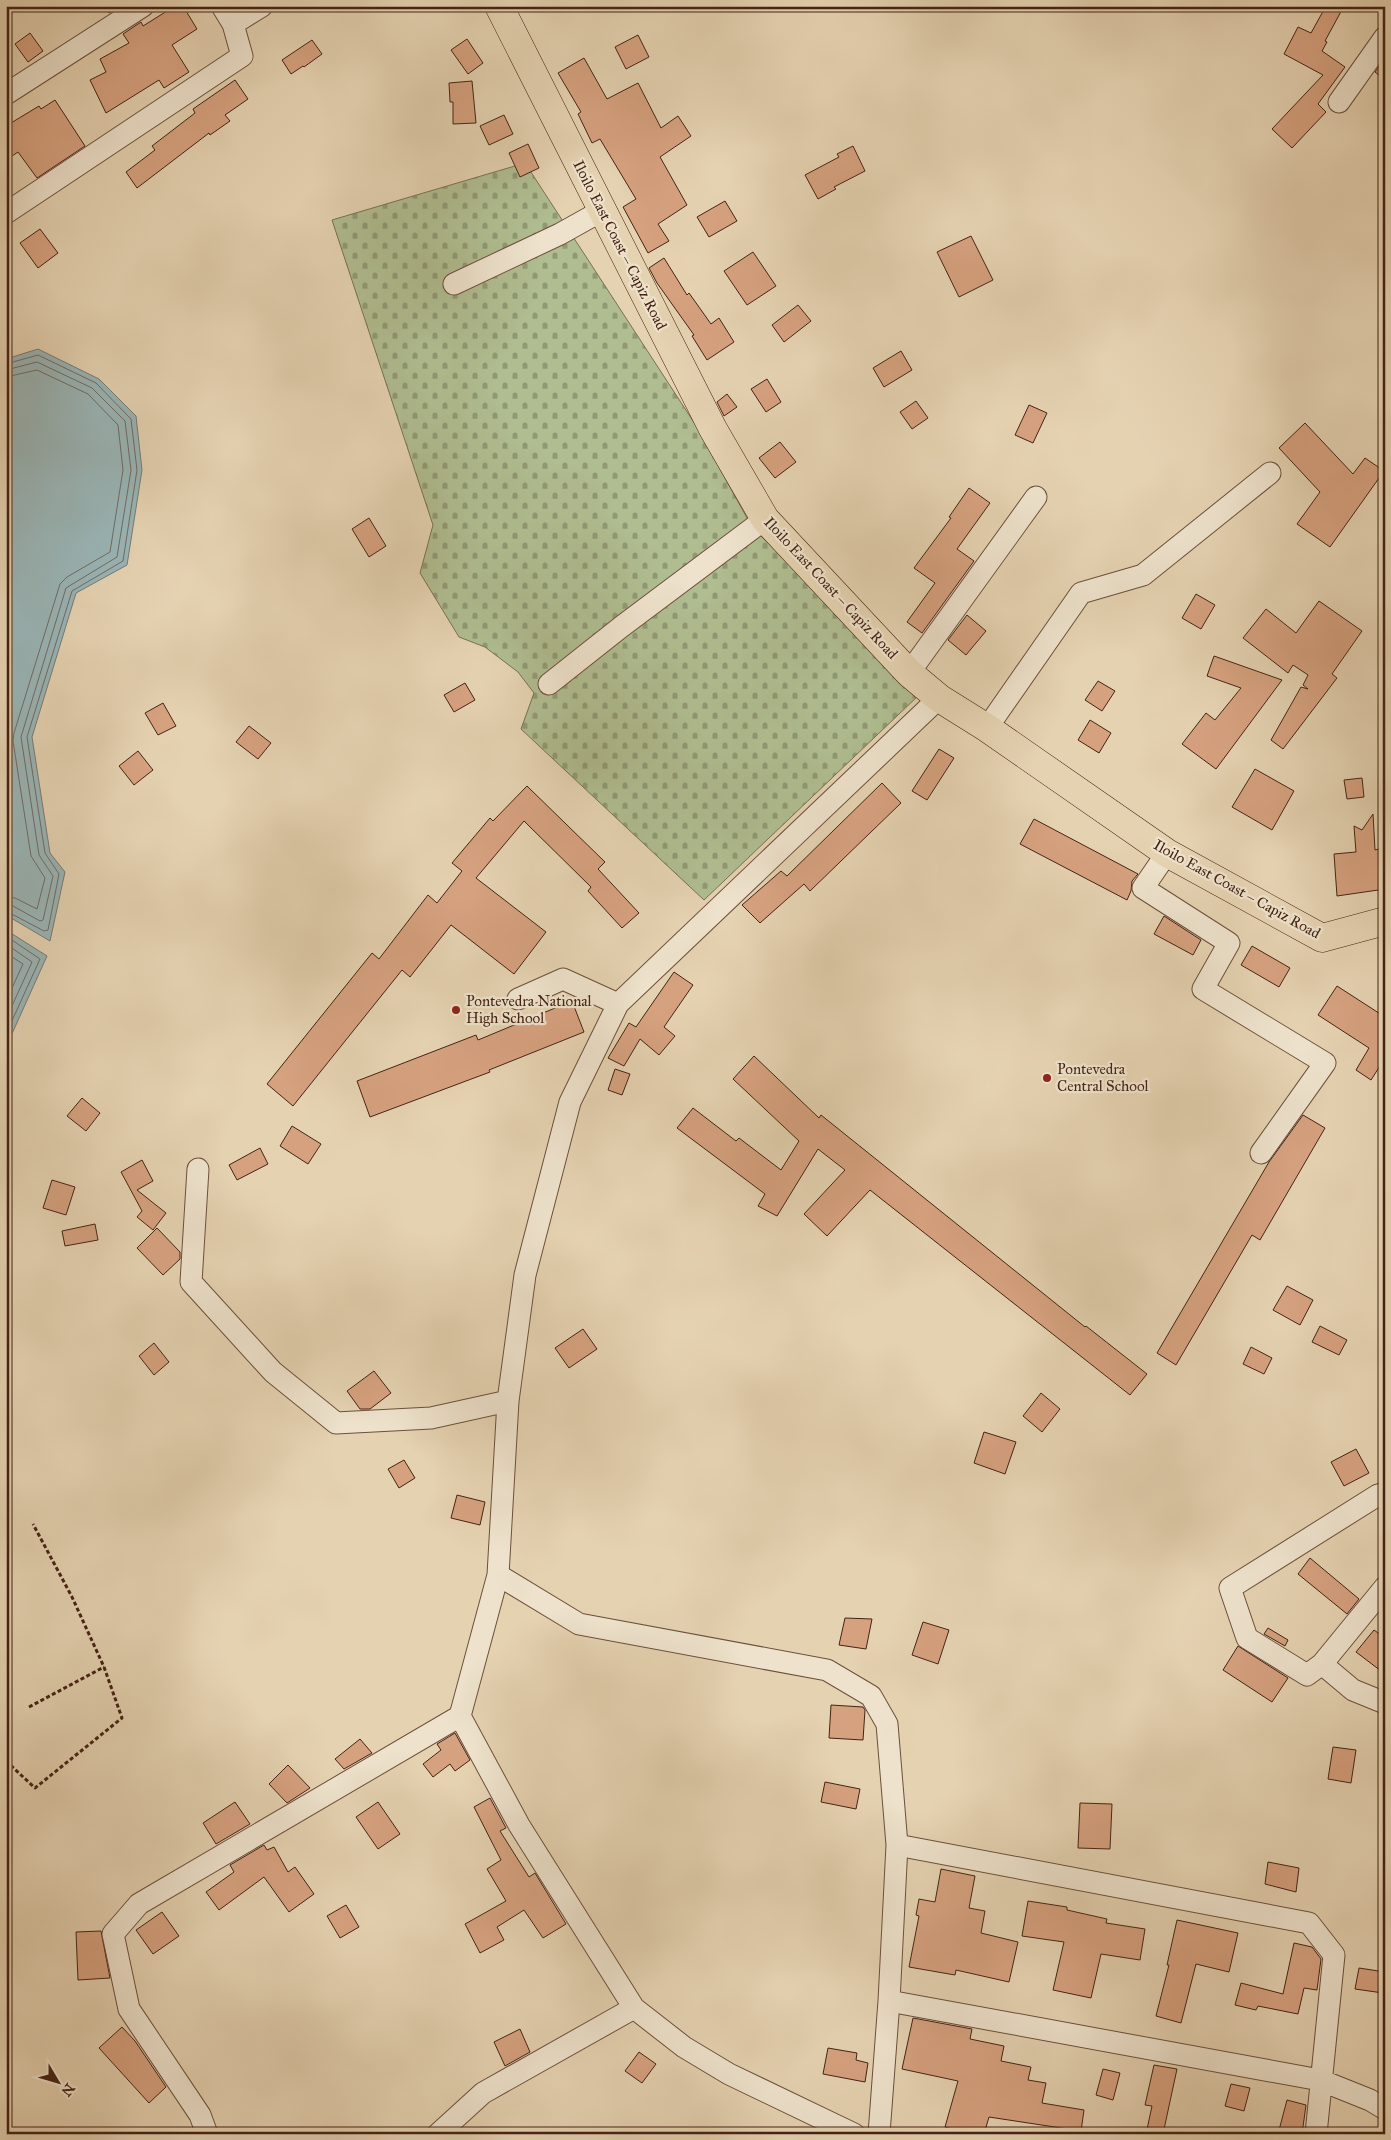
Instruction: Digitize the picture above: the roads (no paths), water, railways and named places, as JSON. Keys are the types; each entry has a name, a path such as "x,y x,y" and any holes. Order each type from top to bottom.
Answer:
{"main road":[{"name":"Iloilo East Coast – Capiz Road","path":"499,6 713,429 765,519 909,673 939,698 987,728 1166,854 1322,938 1385,921"}],"street":[{"path":"6,94 143,6"},
{"path":"6,213 242,56 228,15 262,6"},
{"path":"1339,102 1385,37"},
{"path":"454,284 560,234 602,210"},
{"path":"987,728 1081,593 1144,575 1270,474"},
{"path":"909,673 1036,497"},
{"path":"549,684 620,627 765,519"},
{"path":"854,2134 729,2074 684,2047 634,2008 519,1824 460,1716 498,1575 508,1401 525,1275 570,1102 618,1004 939,698"},
{"path":"1166,854 1144,888 1229,943 1203,989 1325,1063 1261,1153"},
{"path":"518,999 563,979 618,1004"},
{"path":"198,1169 191,1282 273,1372 336,1423 431,1418 508,1401"},
{"path":"1385,1493 1378,1495 1230,1588 1247,1638 1307,1675 1322,1664 1385,1588"},
{"path":"498,1575 579,1624 827,1670 871,1696 887,1724 897,1844 889,2001 879,2134"},
{"path":"1322,1664 1353,1690 1385,1703"},
{"path":"207,2134 200,2115 129,2009 113,1934 139,1904 460,1716"},
{"path":"897,1844 1309,1923 1334,1956 1316,2134"},
{"path":"889,2001 1320,2080 1370,2100 1385,2109"},
{"path":"438,2134 484,2093 634,2008"}],"water":[{"path":"38,349 99,379 136,416 142,470 127,565 76,593 32,737 50,853 65,872 50,941 6,915 6,359"},
{"path":"6,930 47,956 6,1047"}],"place":[{"name":"Pontevedra National High School","path":"456,1010"},
{"name":"Pontevedra Central School","path":"1047,1078"}]}
